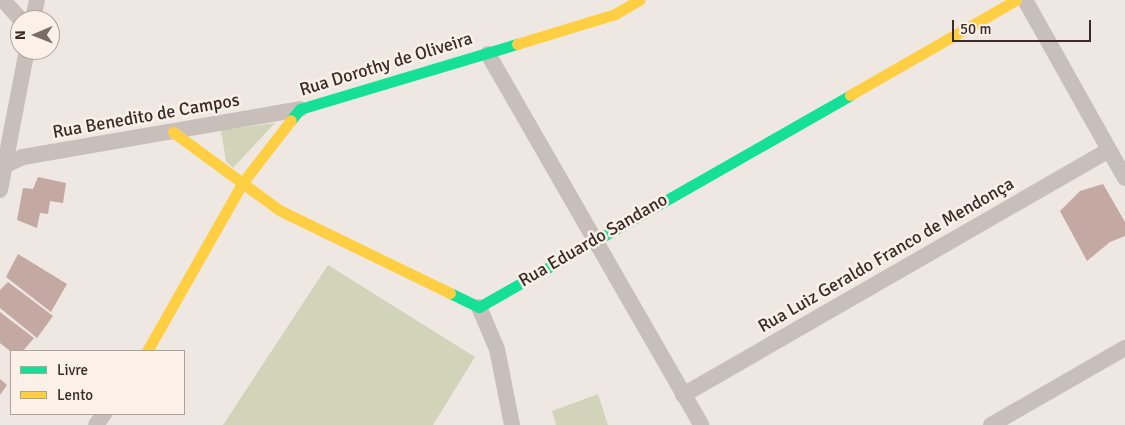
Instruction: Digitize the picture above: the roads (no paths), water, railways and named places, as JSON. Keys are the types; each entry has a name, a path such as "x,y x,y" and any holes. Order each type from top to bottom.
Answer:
{"street":[{"path":"3,0 12,10"},
{"name":"Rua Dorothy de Oliveira","path":"147,350 243,182 300,109 488,54 614,14 640,0"},
{"name":"Rua Eduardo Sandano","path":"479,307 1016,0"},
{"path":"1025,0 1125,178"},
{"path":"488,54 592,241 701,425"},
{"path":"0,190 2,166 25,60"},
{"name":"Rua Benedito de Campos","path":"2,166 23,157 300,109"},
{"path":"173,132 280,210 479,307 497,349 512,425"},
{"name":"Rua Luiz Geraldo Franco de Mendonça","path":"683,395 1109,150"},
{"path":"991,425 1125,348"}]}
